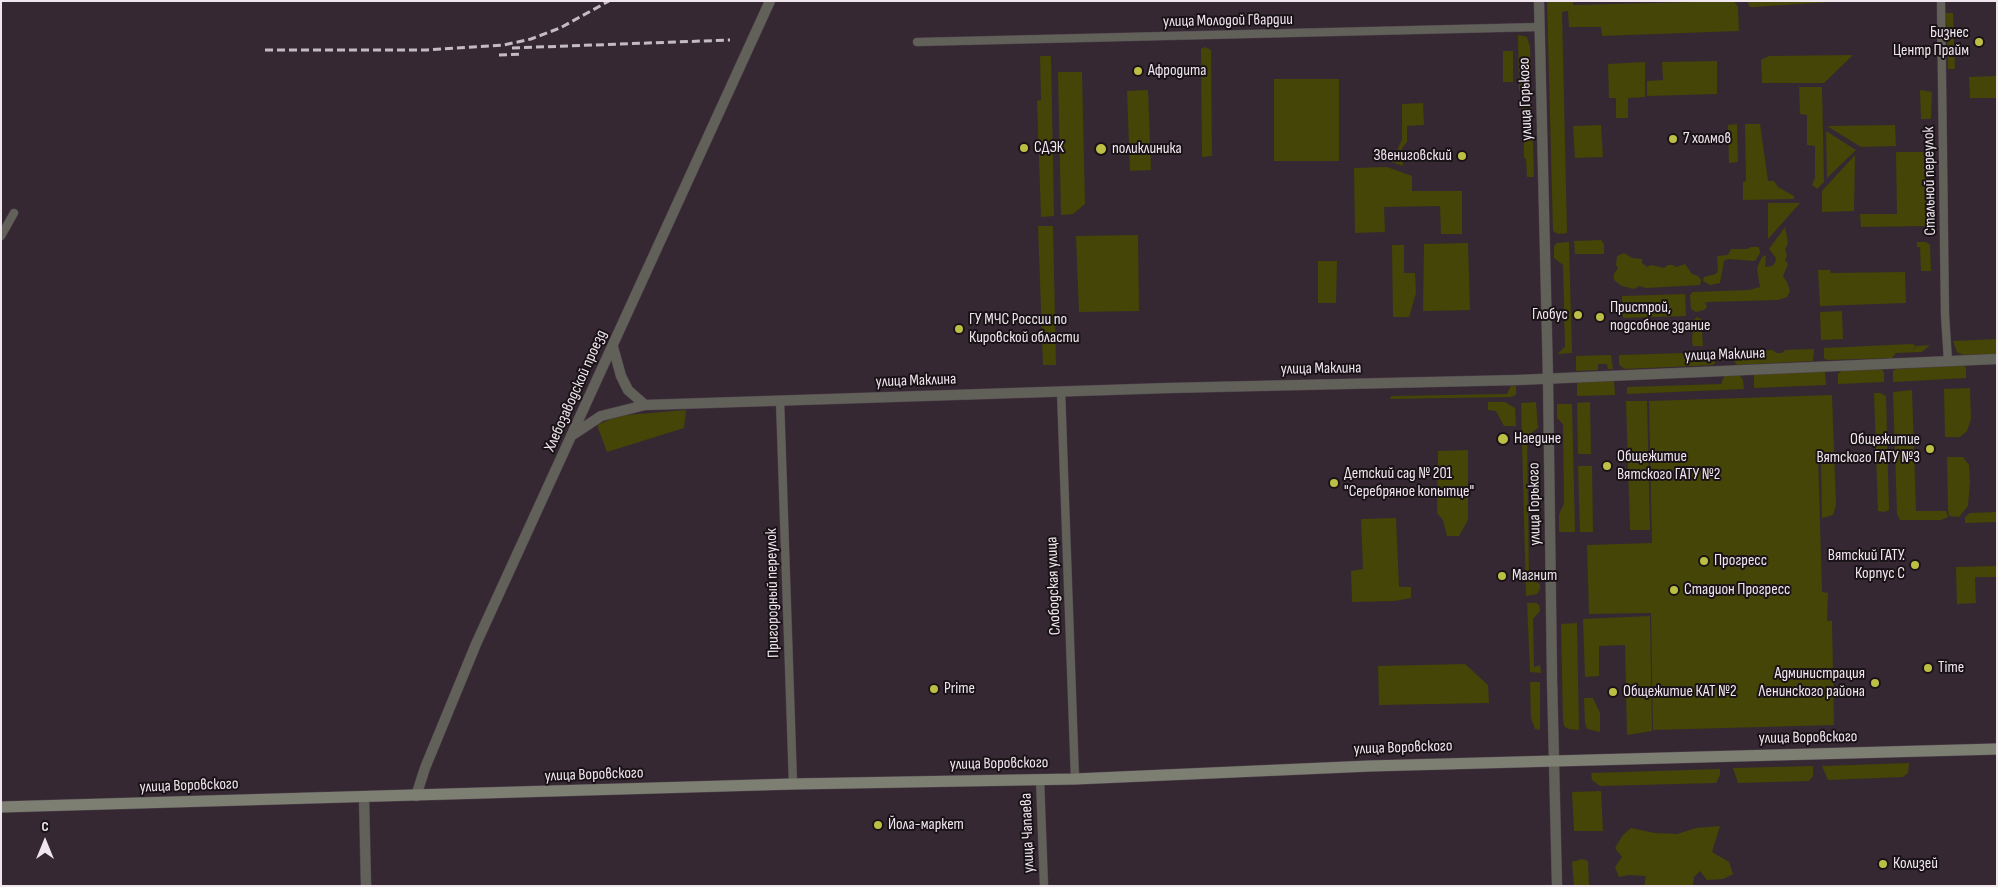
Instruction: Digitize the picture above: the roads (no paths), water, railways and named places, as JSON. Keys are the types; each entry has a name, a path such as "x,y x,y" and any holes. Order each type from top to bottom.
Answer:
{"main road":[{"name":"улица Воровского","path":"1,807 793,784 1076,779 1264,770 1554,760 1997,748"}],"street":[{"name":"Хлебозаводской проезд","path":"416,796 424,768 476,644 574,434 770,1"},
{"name":"улица Горького","path":"1539,1 1558,886"},
{"name":"Стальной переулок","path":"1941,1 1945,315 1948,361"},
{"name":"улица Молодой Гвардии","path":"917,42 1539,27"},
{"path":"1,236 14,213"},
{"path":"613,346 621,376 628,390 645,405"},
{"name":"улица Маклина","path":"574,434 601,416 645,405 1061,391 1548,378 1997,359"},
{"name":"Слободская улица","path":"1061,391 1076,779"},
{"name":"Пригородный переулок","path":"780,400 793,784"},
{"name":"улица Чапаева","path":"1040,779 1044,886"},
{"path":"364,797 366,886"}],"railway":[{"path":"265,50 427,50 504,45 531,39 560,28 609,1"},
{"path":"512,48 730,40"},
{"path":"499,55 522,54"}],"place":[{"name":"Бизнес Центр Прайм","path":"1979,42"},
{"name":"Афродита","path":"1138,71"},
{"name":"7 холмов","path":"1673,139"},
{"name":"СДЭК","path":"1024,148"},
{"name":"поликлиника","path":"1101,149"},
{"name":"Звениговский","path":"1462,156"},
{"name":"Глобус","path":"1578,315"},
{"name":"Пристрой, подсобное здание","path":"1600,317"},
{"name":"ГУ МЧС России по Кировской области","path":"959,329"},
{"name":"Наедине","path":"1503,439"},
{"name":"Общежитие Вятского ГАТУ №3","path":"1930,449"},
{"name":"Общежитие Вятского ГАТУ №2","path":"1607,466"},
{"name":"Детский сад № 201 \"Серебряное копытце\"","path":"1334,483"},
{"name":"Прогресс","path":"1704,561"},
{"name":"Вятский ГАТУ. Корпус С","path":"1915,565"},
{"name":"Магнит","path":"1502,576"},
{"name":"Стадион Прогресс","path":"1674,590"},
{"name":"Time","path":"1928,668"},
{"name":"Администрация Ленинского района","path":"1875,683"},
{"name":"Prime","path":"934,689"},
{"name":"Общежитие КАТ №2","path":"1613,692"},
{"name":"Йола-маркет","path":"878,825"},
{"name":"Колизей","path":"1883,864"}]}
